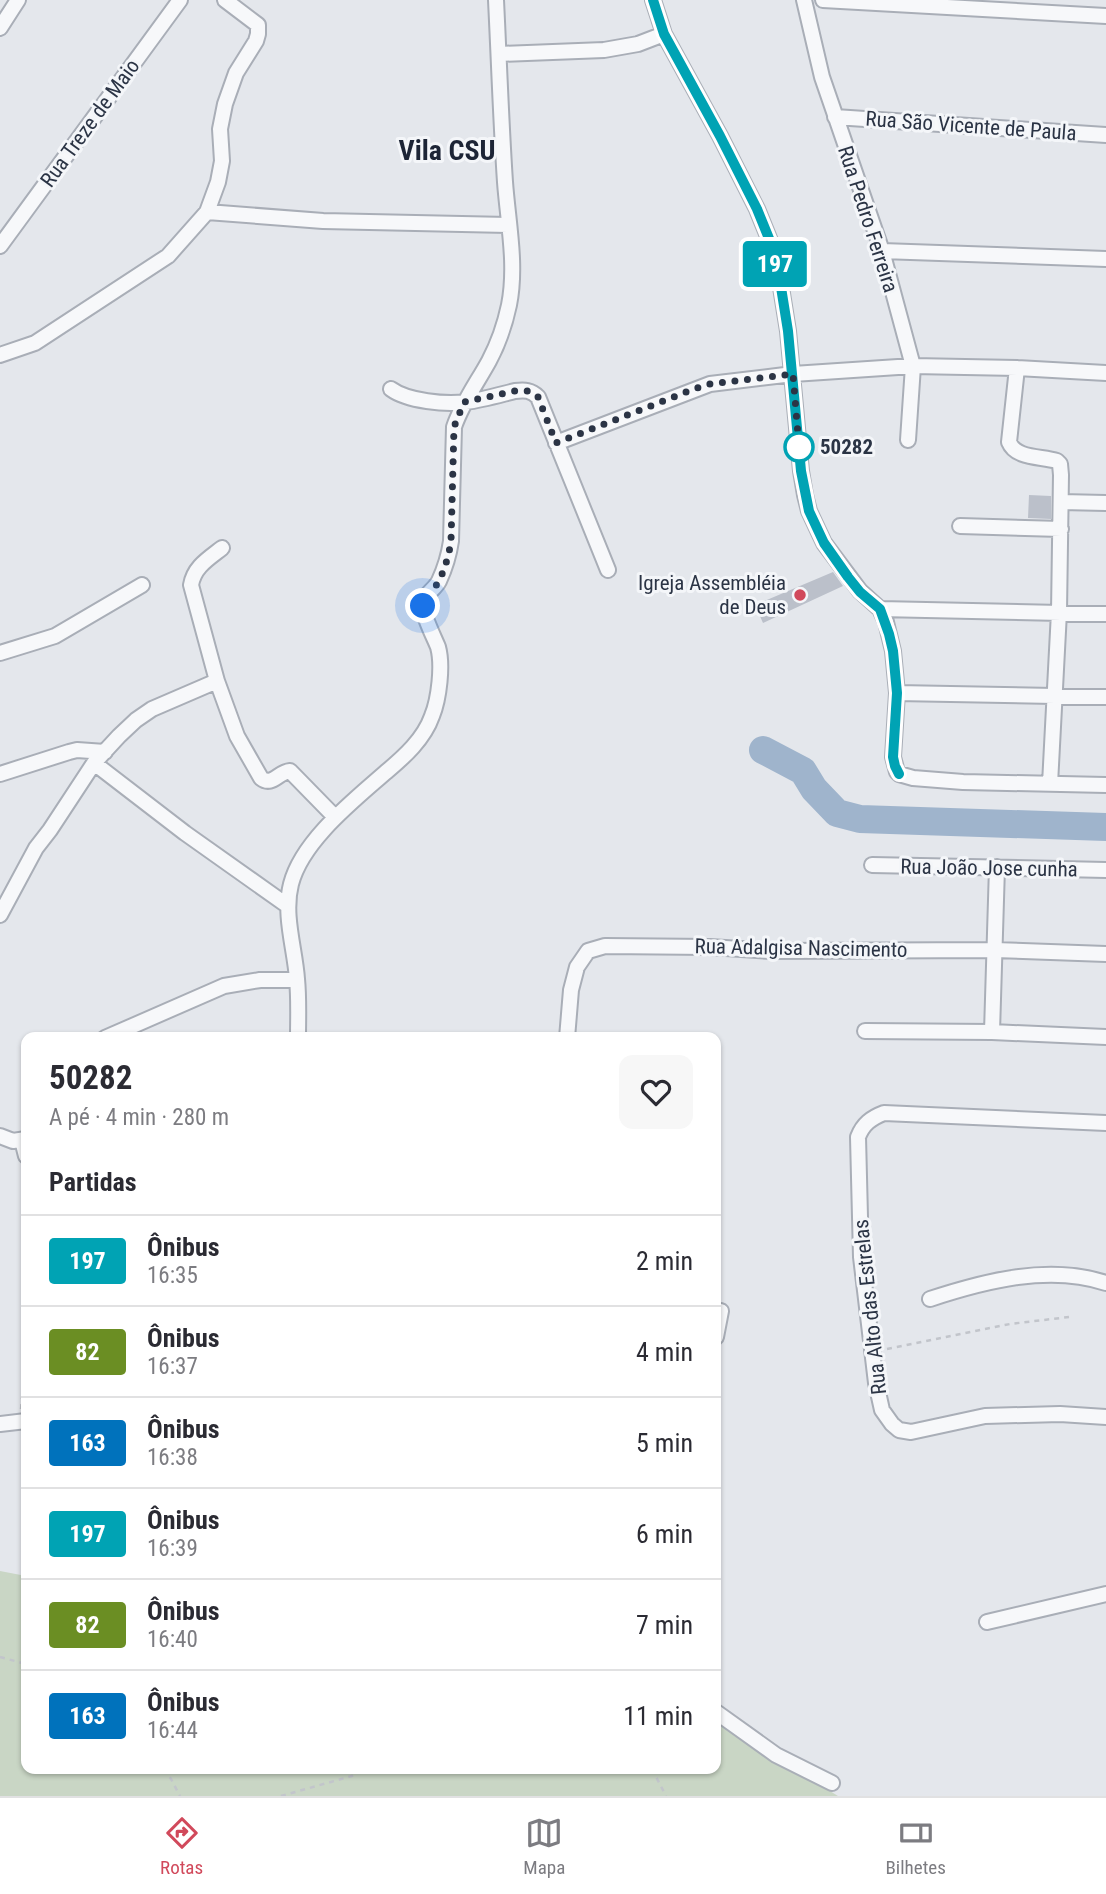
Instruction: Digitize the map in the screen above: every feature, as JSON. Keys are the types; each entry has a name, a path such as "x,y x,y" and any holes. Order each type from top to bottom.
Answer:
{"street":[{"path":"0,28 18,0"},
{"name":"Rua Treze de Maio","path":"0,246 180,0"},
{"path":"0,355 35,343 169,256 207,212 222,161 220,129 225,104 236,74 256,41 258,30 258,25 225,0"},
{"path":"298,1032 297,980 288,906 290,886 299,864 335,817 405,756 419,739 433,714 440,663 439,651 423,606 425,598 438,584 451,541 454,427 464,402 490,359 500,333 509,304 513,260 508,225 496,0"},
{"path":"653,0 664,34 720,136 770,241 780,281 793,374 801,471 809,511 824,543 848,577 860,592 880,609 889,634 897,693 893,757 899,774 913,778 962,782 1106,785"},
{"name":"Rua Pedro Ferreira","path":"804,0 822,77 881,251 913,366 908,440"},
{"path":"823,0 1106,16"},
{"path":"499,54 604,50 638,44 664,34"},
{"name":"Rua São Vicente de Paula","path":"835,117 1106,135"},
{"path":"207,212 323,221 508,225"},
{"path":"881,251 1106,259"},
{"path":"556,443 710,384 793,374 913,366 1106,373"},
{"path":"1017,368 1010,446 1016,452 1057,460 1061,475 1059,612 1050,784"},
{"path":"391,389 399,395 424,401 464,402 522,390 532,392 538,397 608,570"},
{"path":"1061,502 1106,503"},
{"path":"960,526 1061,529"},
{"path":"222,548 198,568 191,585 217,681 237,736 265,782 289,771 335,817"},
{"path":"0,653 55,636 142,585"},
{"path":"880,609 1106,614"},
{"path":"0,915 36,848 100,757 136,719 152,709 217,681"},
{"path":"897,693 1106,697"},
{"path":"0,774 77,750 100,757 185,833 288,906"},
{"name":"Rua João Jose cunha","path":"872,865 1106,870"},
{"path":"992,1032 997,867"},
{"name":"Rua Adalgisa Nascimento","path":"568,1032 571,990 577,967 588,951 605,946 710,947 771,951 994,950 1106,954"},
{"path":"119,1032 224,986 260,980 297,980"},
{"path":"865,1031 992,1032 1106,1037"},
{"name":"Rua Alto das Estrelas","path":"1106,1123 884,1113 867,1122 858,1137 861,1257 876,1383 882,1410 892,1424 898,1430 911,1432 985,1416 1060,1414 1106,1417"},
{"path":"0,1136 8,1141 21,1139"},
{"path":"930,1299 968,1287 1050,1275 1079,1276 1106,1283"},
{"path":"0,1424 21,1421"},
{"path":"987,1622 1106,1594"},
{"path":"721,1716 776,1755 832,1783"}],"path":[{"path":"873,1352 1010,1324 1069,1317"},
{"path":"0,1657 21,1663"},
{"path":"167,1774 180,1796"},
{"path":"281,1796 355,1774"},
{"path":"655,1774 666,1796"}],"green space":[{"path":"0,1571 21,1575 21,1774 721,1774 721,1724 838,1796 0,1796"}],"building":[{"path":"1029,495 1051,496 1051,519 1028,518"},
{"name":"Igreja Assembléia de Deus","path":"833,572 843,586 763,623 755,605"}],"waterway":[{"path":"763,750 803,771 814,789 837,813 860,819 1106,827"}],"bus line":[{"name":"197","path":"653,0 664,34 720,136 770,241 788,331 805,495 809,511 824,543 860,592 880,609 886,622 893,651 897,693 893,757 899,774"}],"place":[{"name":"50282","path":"799,447"},
{"name":"Igreja Assembléia de Deus","path":"800,595"}],"district":[{"name":"Vila CSU","path":"447,150"}],"route":[{"path":"423,606 425,598 438,584 448,557 451,541 454,427 464,402 515,391 532,392 538,397 556,443 710,384 793,374 799,447"}]}
